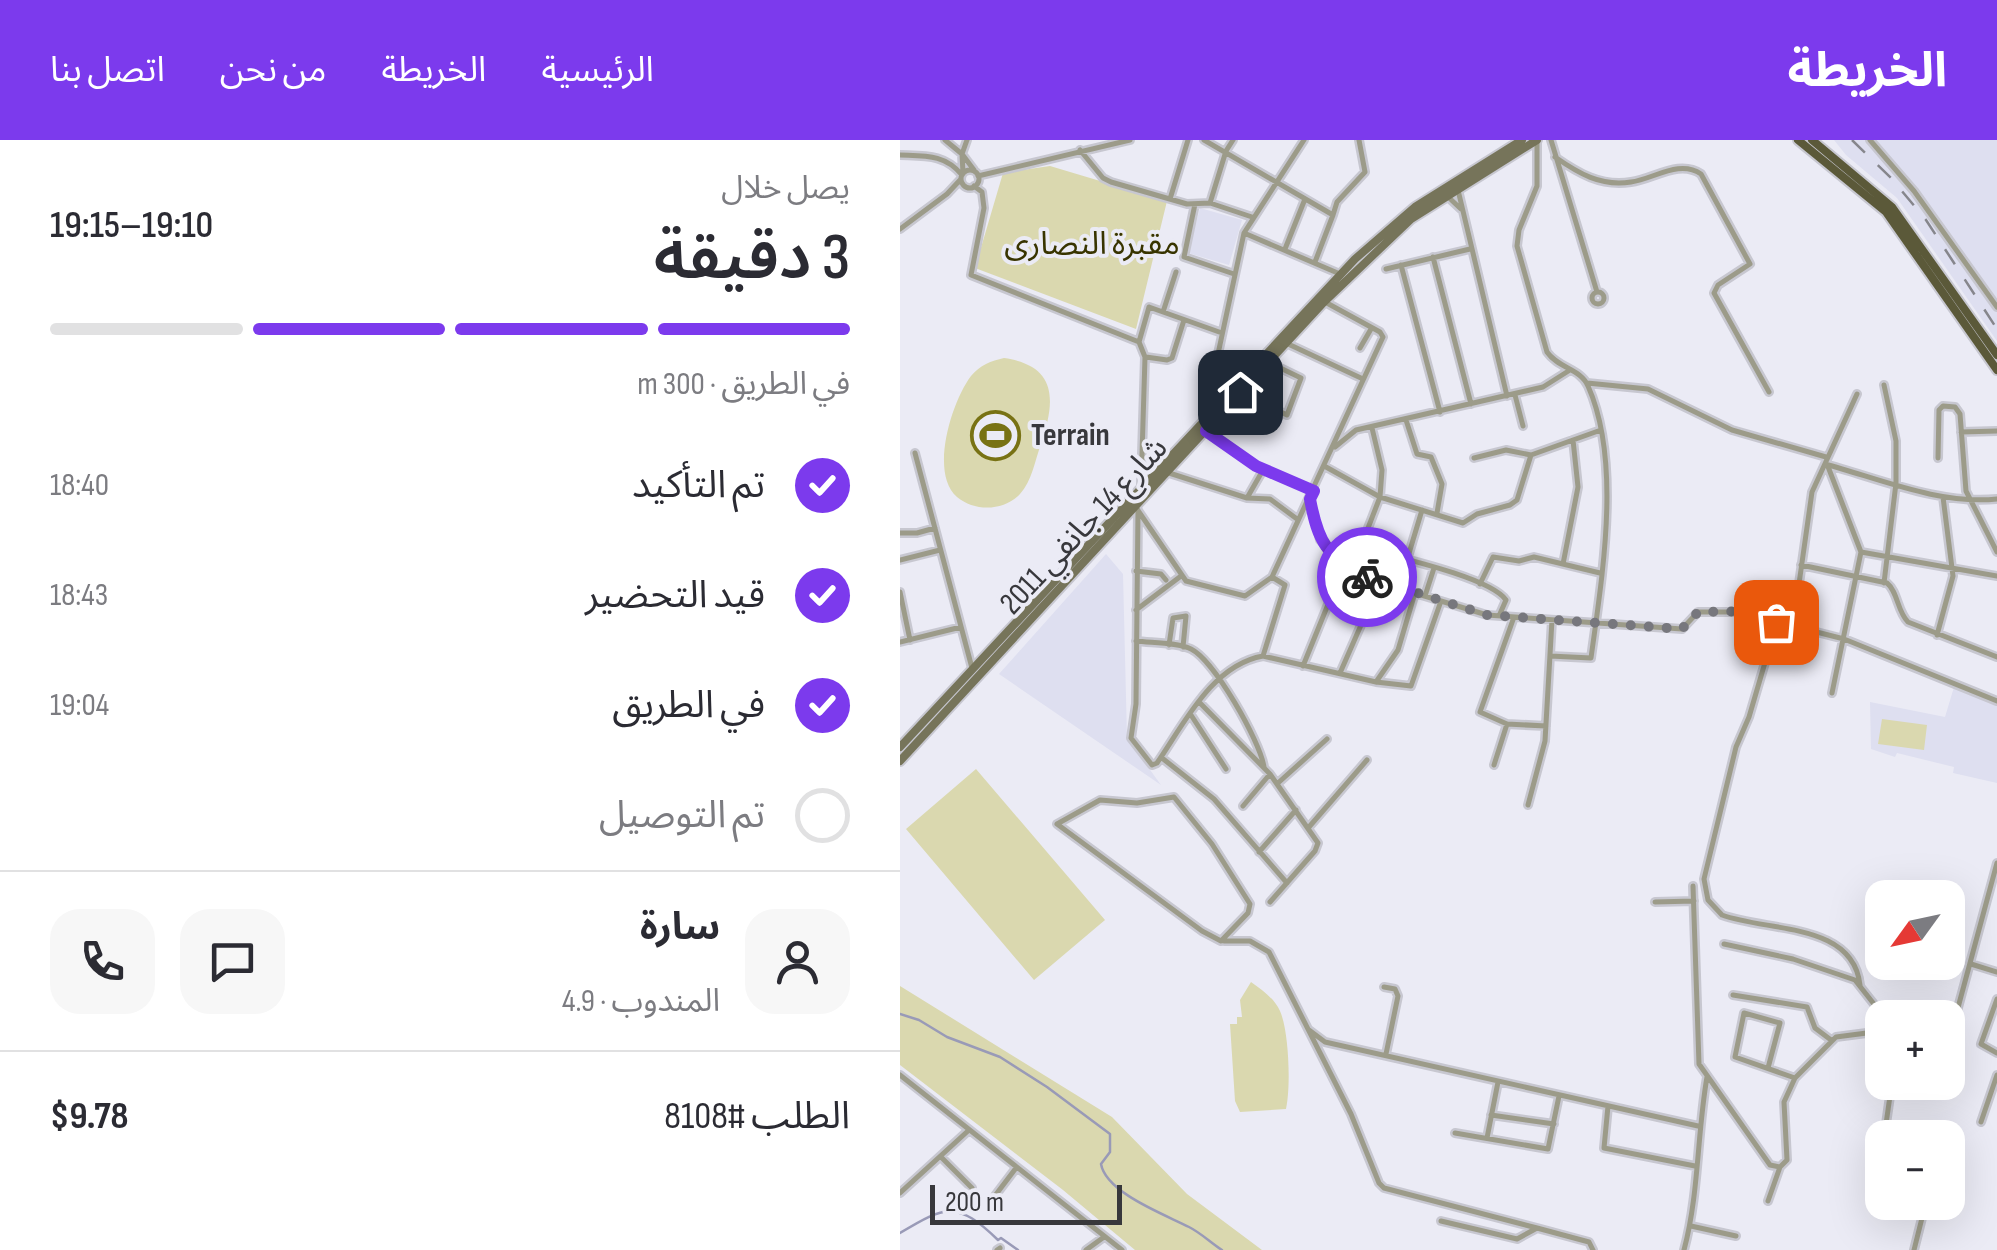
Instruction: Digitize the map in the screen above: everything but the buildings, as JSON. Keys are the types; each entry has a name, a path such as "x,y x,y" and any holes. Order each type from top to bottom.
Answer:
{"main road":[{"name":"شارع 14 جانفي 2011","path":"1456,185 1522,140"},
{"name":"شارع 14 جانفي 2011","path":"1204,426 1286,343 1340,274 1398,220 1538,140"},
{"path":"1798,140 1865,192 1896,222 1997,370"},
{"path":"1812,140 1816,153"},
{"path":"1812,140 1869,185 1901,218 1997,355"},
{"name":"شارع 14 جانفي 2011","path":"901,755 1321,299 1444,192"},
{"name":"شارع 14 جانفي 2011","path":"901,755 972,671 1134,505 1141,487 1163,470"}],"street":[{"path":"945,140 962,154 976,174 974,186"},
{"path":"966,140 962,154 966,187"},
{"path":"900,229 947,194 962,176 1130,140"},
{"path":"1170,199 1188,140"},
{"path":"1204,140 1333,215"},
{"path":"1210,203 1233,140"},
{"path":"1304,140 1244,233 1204,426 1264,470 1314,491"},
{"path":"1315,262 1337,202 1366,172 1359,140"},
{"path":"1538,140 1537,186 1517,246 1548,352 1557,364 1588,383 1648,389 1732,430 1826,462 1944,497 1969,502 1997,500"},
{"path":"1870,140 1924,204 1997,307"},
{"path":"1550,142 1598,292"},
{"path":"1080,150 1107,180 1170,199 1210,203 1252,217"},
{"path":"900,155 940,157 962,176"},
{"path":"1555,157 1579,174 1611,182 1632,182 1669,170 1694,170 1701,174 1750,264 1718,285 1714,293 1769,392"},
{"path":"1456,185 1507,396"},
{"path":"947,194 974,186 982,192 984,208 972,275 1139,342"},
{"path":"1444,192 1461,209"},
{"path":"1284,250 1305,200"},
{"path":"1194,204 1184,256 1234,274"},
{"path":"1244,233 1340,274"},
{"path":"1378,248 1388,268 1471,249"},
{"path":"1432,257 1471,405"},
{"path":"1401,265 1440,412"},
{"path":"1163,312 1176,272"},
{"path":"1134,505 1181,576 1198,587 1245,596 1272,577 1383,338 1321,299"},
{"path":"1141,487 1145,357 1139,342 1147,308 1222,333"},
{"path":"1145,357 1172,358 1184,320"},
{"path":"1360,348 1372,328"},
{"path":"1286,343 1364,379"},
{"path":"1240,392 1287,415 1301,378 1268,362"},
{"path":"1332,450 1350,433 1549,385 1570,370"},
{"path":"1550,656 1590,659 1608,486 1601,430 1588,383"},
{"path":"1884,385 1896,434 1896,483 1884,583"},
{"path":"1515,394 1523,426"},
{"path":"1857,394 1809,502 1794,612 1801,628 1844,640 1997,701"},
{"path":"1938,458 1941,407 1958,408 1969,502 1997,552"},
{"path":"1406,420 1417,454 1431,457 1441,480 1436,513"},
{"path":"1339,604 1380,496 1382,470 1372,428"},
{"path":"1474,458 1506,450 1531,455 1601,430"},
{"path":"1961,432 1997,431"},
{"path":"1564,564 1578,487 1573,440"},
{"path":"914,453 972,671"},
{"path":"1325,466 1380,496 1467,523 1477,514 1514,503 1531,455"},
{"path":"1826,462 1861,552 1832,693"},
{"path":"1163,470 1247,498 1270,499 1297,519"},
{"path":"1247,498 1264,470"},
{"path":"1938,635 1954,567 1944,497"},
{"path":"1310,499 1320,540 1354,569 1385,584 1499,616 1682,629 1698,612 1794,612"},
{"path":"1134,505 1136,704 1131,738 1152,764 1218,678 1250,658 1263,656 1409,688 1441,601"},
{"path":"1407,560 1422,509"},
{"path":"900,533 917,534 935,528"},
{"path":"1361,548 1480,584 1505,597 1499,616"},
{"path":"900,560 940,550"},
{"path":"1861,552 1997,576"},
{"path":"1480,584 1493,558 1534,558 1600,573"},
{"path":"1801,564 1884,583 1892,588 1908,622 1997,657"},
{"path":"1425,596 1434,568"},
{"path":"1136,571 1161,574 1166,580"},
{"path":"1136,610 1181,576"},
{"path":"1263,656 1285,585 1272,577"},
{"path":"1303,666 1328,604 1373,615 1385,584"},
{"path":"900,592 910,640"},
{"path":"1376,682 1397,654 1416,593"},
{"path":"1777,611 1760,680 1729,774 1704,879 1706,892 1716,912 1730,918 1804,933 1839,946 1857,967 1860,985"},
{"path":"1169,645 1174,618 1186,616 1183,647"},
{"path":"1340,674 1365,616"},
{"path":"1514,617 1480,709 1507,724 1546,726"},
{"path":"1528,805 1546,726 1552,619"},
{"path":"900,642 960,627"},
{"path":"1136,642 1183,647 1197,653 1218,678 1257,742 1264,768"},
{"path":"1200,703 1278,783 1316,837 1318,847 1270,902"},
{"path":"1191,715 1226,769"},
{"path":"1494,766 1507,724"},
{"path":"1278,783 1327,739"},
{"path":"1161,757 1214,799 1286,882"},
{"path":"1309,827 1368,760"},
{"path":"1243,806 1270,774"},
{"path":"1221,941 1248,914 1250,904 1178,798 1100,800 1057,824 1202,931 1221,941 1250,941 1270,952 1350,1114 1368,1162 1384,1188 1587,1241 1593,1250"},
{"path":"1259,852 1296,810"},
{"path":"1960,1000 1994,891 1996,868"},
{"path":"1693,886 1699,1064 1767,1162 1780,1167"},
{"path":"1655,902 1694,901"},
{"path":"1724,944 1793,958 1848,978 1860,985 1871,1000"},
{"path":"1970,964 1997,972"},
{"path":"1384,987 1398,993 1386,1054"},
{"path":"1734,994 1807,1006 1815,1028 1831,1040"},
{"path":"1997,999 1982,1042 1984,1048 1997,1053"},
{"path":"1768,1068 1780,1023 1744,1012 1734,1056 1795,1078"},
{"path":"1308,1029 1325,1042 1698,1126"},
{"path":"1768,1201 1788,1156 1784,1102 1795,1078 1831,1040 1865,1032"},
{"path":"900,1075 1122,1250"},
{"path":"1981,1122 1997,1075"},
{"path":"1684,1250 1707,1076"},
{"path":"1487,1138 1498,1082"},
{"path":"1455,1134 1547,1150 1558,1096"},
{"path":"1608,1106 1604,1148 1695,1166"},
{"path":"1491,1115 1554,1124"},
{"path":"900,1193 969,1130"},
{"path":"941,1158 972,1188"},
{"path":"991,1201 1016,1168"},
{"path":"1914,1250 1922,1220"},
{"path":"1441,1221 1517,1239 1537,1228"},
{"path":"1690,1226 1736,1236"},
{"path":"1086,1250 1105,1236"}],"shaded area":[{"path":"1834,140 1997,140 1997,341 1897,198"},
{"path":"1200,208 1242,220 1229,265 1188,253"},
{"path":"1106,554 1123,574 1127,738 1161,785 999,674"},
{"path":"1954,687 1997,705 1997,783 1953,773 1954,767 1871,749 1870,702 1945,717"}],"green space":[{"name":"مقبرة النصارى","path":"1050,166 1167,201 1136,329 975,268 1003,173"},
{"path":"1004,358 1022,362 1044,378 1049,414 1024,489 1006,504 981,507 964,502 949,486 944,455 946,437 957,402 971,376 986,364"},
{"path":"1882,719 1927,725 1924,750 1878,744"},
{"path":"976,769 1105,920 1034,980 906,829"},
{"path":"1251,982 1274,1002 1283,1020 1288,1059 1286,1109 1240,1112 1235,1101 1230,1024 1237,1024 1237,1017 1242,1017 1240,1000"},
{"path":"900,986 1112,1117 1187,1194 1262,1250 1135,1250 900,1065"}],"waterway":[{"path":"900,1014 1000,1057 1047,1087 1110,1134 1110,1152 1101,1164 1114,1184 1222,1250"},
{"path":"900,1233 929,1217 951,1211 972,1218 998,1240 1001,1238 1018,1250"}],"railway":[{"path":"1852,140 1926,220 1997,329"}],"way so far":[{"path":"1367,577 1487,615 1682,629 1698,612 1777,611 1776,622"}],"place":[{"name":"Terrain","path":"996,435"}],"route":[{"path":"1240,392 1206,431 1256,466 1314,491 1310,499 1320,540 1367,577"}]}
